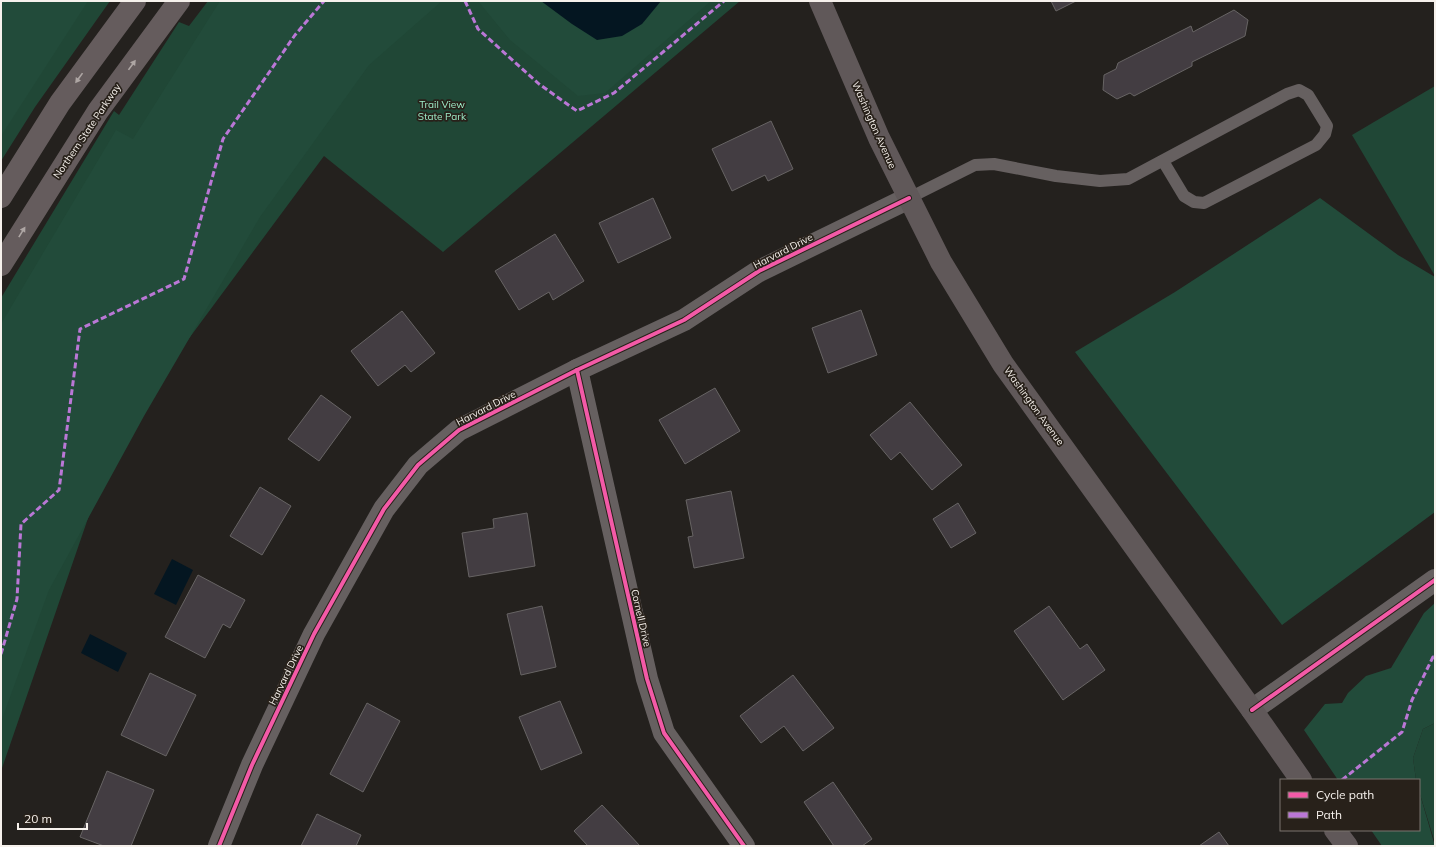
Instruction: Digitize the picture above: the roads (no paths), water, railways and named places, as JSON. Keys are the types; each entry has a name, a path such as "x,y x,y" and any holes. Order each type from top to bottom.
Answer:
{"highway":[{"path":"1,197 60,103 135,1"},
{"name":"Northern State Parkway","path":"1,265 98,111 179,1"}],"main road":[{"name":"Washington Avenue","path":"820,1 879,138 941,262 1003,364 1300,779"},
{"path":"1337,831 1346,846"}],"street":[{"name":"Harvard Drive","path":"218,846 252,765 314,634 384,509 418,465 459,430 577,370 684,320 759,271 909,198"},
{"name":"Cornell Drive","path":"577,370 647,679 664,733 744,846"},
{"path":"1252,710 1435,580"}],"lane":[{"path":"909,198 975,165 994,164 1056,176 1100,181 1128,179 1164,161 1286,94 1299,90 1308,95 1327,126 1325,134 1316,145 1204,203 1194,202 1184,196 1164,161"}],"water":[{"path":"541,1 661,1 642,24 622,36 597,40"},
{"path":"172,559 193,570 176,605 154,594"},
{"path":"90,634 127,653 118,672 81,653"}],"park label":[{"name":"Trail View State Park","path":"442,110"}]}
